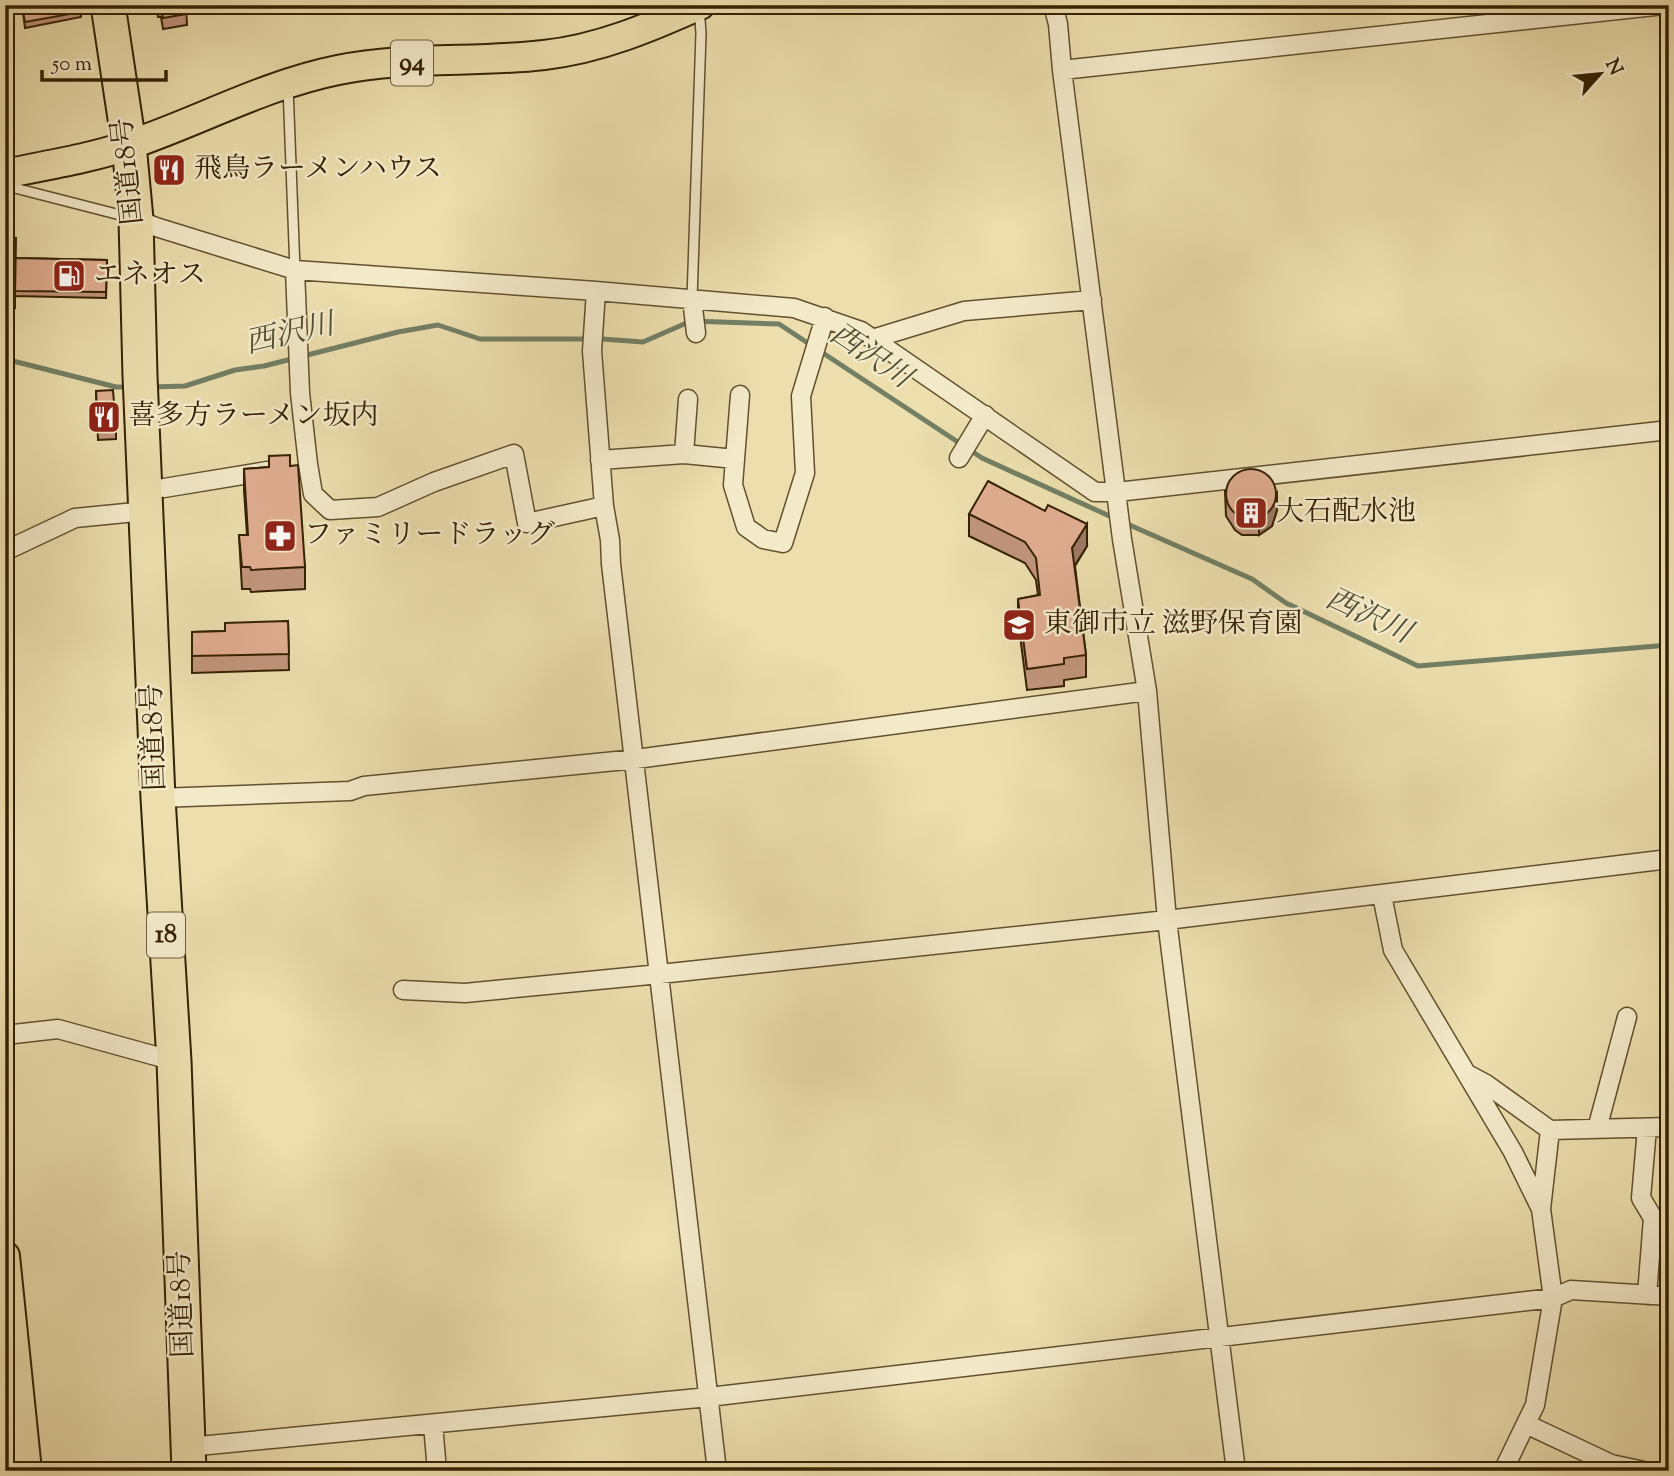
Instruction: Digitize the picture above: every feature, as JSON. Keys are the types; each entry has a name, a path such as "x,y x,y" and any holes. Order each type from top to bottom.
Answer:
{"highway":[{"name":"国道18号","path":"108,5 129,145 155,499 158,799 174,1061 188,1459"}],"main road":[{"name":"94","path":"5,174 129,145 240,99 339,69 545,55 626,35 698,6"},
{"path":"5,1256 23,1465"}],"street":[{"path":"1053,5 1058,24 1122,539 1147,691 1167,920 1236,1471"},
{"path":"1062,70 1540,12 1664,5"},
{"path":"135,219 295,270 596,291 693,304 794,308 861,331 1095,492 1118,499 1669,430"},
{"path":"295,270 300,393 295,466 313,495 330,510 378,507 434,482 514,454 527,523 604,506"},
{"path":"596,291 592,349 604,506 636,759 717,1471"},
{"path":"872,339 964,311 1092,300"},
{"path":"693,304 696,333"},
{"path":"740,395 733,485 746,527 763,539 783,544 805,473 801,396 824,317"},
{"path":"684,454 688,400"},
{"path":"959,458 985,415"},
{"path":"600,460 684,454 735,459"},
{"path":"5,551 75,518 295,466"},
{"path":"158,799 350,791 364,786 636,759 1147,691"},
{"path":"403,990 465,993 660,974 1167,920 1669,859"},
{"path":"1382,895 1393,950 1513,1152 1541,1209"},
{"path":"1597,1129 1627,1017"},
{"path":"5,1035 58,1029 174,1061"},
{"path":"1468,1074 1550,1130 1669,1127"},
{"path":"1647,1128 1642,1198 1653,1218 1647,1295"},
{"path":"1503,1471 1535,1405 1553,1298 1541,1209 1550,1130"},
{"path":"188,1459 433,1424 709,1397 1218,1339 1553,1298 1572,1290 1669,1296"},
{"path":"433,1424 437,1471"},
{"path":"1526,1424 1611,1464 1644,1471"}],"lane":[{"path":"693,304 701,33 698,6"},
{"path":"288,83 295,270"},
{"path":"5,183 11,187 135,219"}],"building":[{"path":"22,5 80,5 81,12 25,22"},
{"path":"158,5 186,5 187,14 163,18 161,6"},
{"path":"5,237 16,238 15,297 5,297"},
{"path":"15,258 107,260 106,292 15,291"},
{"path":"113,390 116,428 98,429 96,391"},
{"path":"290,455 290,466 298,465 305,567 251,570 250,567 242,567 239,535 248,535 244,469 269,467 269,456"},
{"path":"1251,469 1269,476 1276,494 1269,512 1251,519 1233,512 1226,494 1233,476"},
{"path":"988,481 1045,511 1048,505 1087,524 1072,548 1086,655 1064,658 1064,664 1027,669 1018,599 1040,595 1036,558 1025,542 969,514"},
{"path":"288,621 289,654 192,656 192,632 225,631 225,623"}],"waterway":[{"name":"西沢川","path":"151,387 185,386 235,370 264,366 398,332 438,325 480,339 602,339 643,342 691,321 779,324 982,458 1116,519"},
{"name":"西沢川","path":"5,359 116,387 131,387"},
{"name":"西沢川","path":"1125,523 1252,579 1286,603 1418,666 1669,645"}],"place":[{"name":"飛鳥ラーメンハウス","path":"169,170"},
{"name":"エネオス","path":"69,276"},
{"name":"喜多方ラーメン坂内","path":"104,417"},
{"name":"大石配水池","path":"1251,513"},
{"name":"ファミリードラッグ","path":"280,536"},
{"name":"東御市立 滋野保育園","path":"1019,625"}]}
